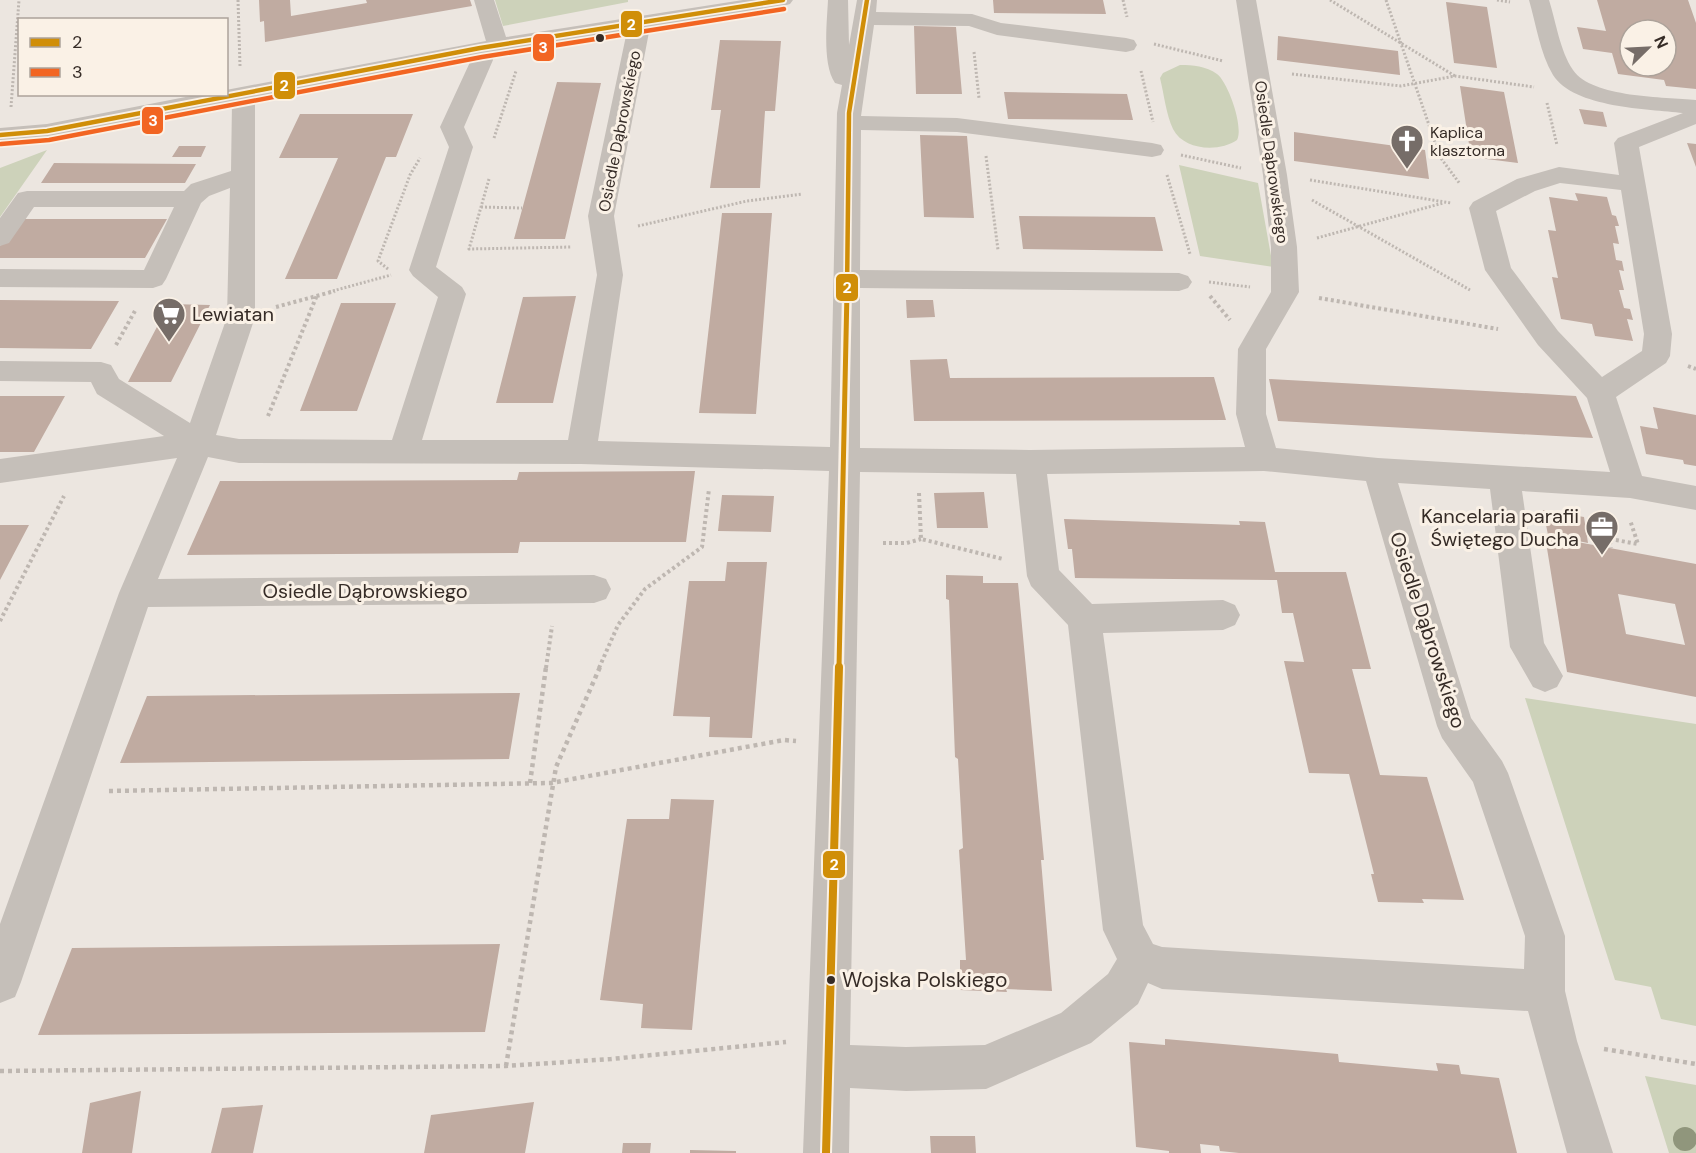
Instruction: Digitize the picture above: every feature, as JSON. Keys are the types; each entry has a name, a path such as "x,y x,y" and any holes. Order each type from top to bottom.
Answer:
{"street":[{"path":"404,453 452,294 422,270 461,147 452,127 489,47 484,0"},
{"path":"702,11 739,0"},
{"path":"228,88 634,24 702,11 783,0"},
{"path":"838,0 838,49 849,118"},
{"name":"Osiedle Dąbrowskiego","path":"1246,0 1275,177 1284,247 1285,292"},
{"path":"1539,0 1564,75 1579,88 1613,97 1696,107"},
{"path":"826,1153 845,460 849,118 866,9 972,20 997,29 1135,43"},
{"name":"Osiedle Dąbrowskiego","path":"581,452 610,275 601,216 638,33 634,24"},
{"path":"0,982 136,593 198,443 241,317 242,85"},
{"path":"0,135 46,130 194,96"},
{"path":"1600,393 1656,356 1658,334 1626,143 1696,116"},
{"path":"849,118 1159,143"},
{"path":"0,150 14,147 46,130"},
{"path":"0,278 153,279 190,199 200,190 243,175"},
{"path":"1629,499 1600,393 1548,338 1498,270 1475,207 1526,185 1559,175 1632,184"},
{"path":"0,237 27,199 190,199"},
{"path":"847,279 1194,284"},
{"path":"1264,459 1251,414 1252,349 1285,292"},
{"path":"0,370 101,372 107,386 198,443 225,449 404,453 581,452 845,460 1030,462 1264,459 1378,470 1503,478 1629,499 1696,498"},
{"path":"0,471 198,443"},
{"path":"1030,462 1043,576 1084,619 1123,930 1139,959 1162,968 1544,991"},
{"name":"Osiedle Dąbrowskiego","path":"1378,470 1455,726 1489,773 1545,936 1544,991 1556,1041 1590,1153"},
{"path":"1503,478 1508,498 1527,647 1545,676"},
{"name":"Osiedle Dąbrowskiego","path":"136,593 594,589"},
{"path":"1084,619 1223,615"},
{"path":"828,1066 906,1069 986,1067 1076,1028 1123,989 1139,959"}],"path":[{"path":"11,109 19,0"},
{"path":"238,0 242,85"},
{"path":"1123,0 1128,20"},
{"path":"1330,0 1401,41 1455,76"},
{"path":"1386,0 1440,157 1475,207"},
{"path":"1135,43 1258,70 1401,86 1455,76 1543,88"},
{"path":"492,142 518,64"},
{"path":"1140,69 1159,143 1275,177 1475,207"},
{"path":"1166,172 1192,259"},
{"path":"491,175 468,249 581,247"},
{"path":"1275,177 1473,292"},
{"path":"604,234 747,201 802,194"},
{"path":"1284,247 1445,202"},
{"path":"481,207 522,208"},
{"path":"241,317 393,274 422,270"},
{"path":"101,372 153,279"},
{"path":"1194,284 1285,292 1548,338"},
{"path":"1194,284 1252,349"},
{"path":"255,451 317,295"},
{"path":"1656,356 1696,369"},
{"path":"0,621 84,458"},
{"path":"506,1066 551,783 556,767 618,625 645,589 702,547 709,488"},
{"path":"920,492 921,539"},
{"path":"1610,539 1638,544 1629,499"},
{"path":"883,543 907,543 921,539 986,553 1042,571"},
{"path":"530,783 558,590"},
{"path":"66,792 551,783 784,740 801,741"},
{"path":"0,1071 506,1066 611,1059 793,1041"},
{"path":"1556,1041 1696,1064"}],"green space":[{"path":"495,0 628,0 628,2 503,26"},
{"path":"1180,65 1213,71 1221,79 1230,95 1237,116 1239,134 1237,140 1212,148 1185,142 1178,136 1169,117 1160,78 1163,73"},
{"path":"47,150 0,217 0,168"},
{"path":"1179,165 1258,183 1273,267 1200,256"},
{"path":"1525,698 1696,724 1696,1026 1661,1019 1651,987 1615,980"},
{"path":"1645,1076 1696,1085 1696,1153 1669,1153"}],"building":[{"path":"259,0 290,0 291,16 367,3 366,0 470,0 472,6 265,42 264,21 260,22"},
{"path":"993,0 1103,0 1106,14 994,13"},
{"path":"1597,0 1688,0 1696,23 1696,89 1666,86 1664,80 1649,78 1678,78 1678,18 1618,18 1618,74 1612,53 1583,49 1577,27 1606,31"},
{"path":"1446,2 1487,7 1497,68 1454,63"},
{"path":"914,26 956,27 962,94 916,94"},
{"path":"1278,36 1398,51 1400,75 1277,60"},
{"path":"720,40 781,41 775,111 765,111 760,188 710,188 721,110 711,110"},
{"path":"557,82 601,83 565,239 514,239"},
{"path":"1460,86 1504,92 1518,163 1471,157"},
{"path":"1004,92 1127,94 1133,120 1008,119"},
{"path":"1579,109 1603,112 1607,127 1584,124"},
{"path":"300,114 413,114 396,157 386,157 337,279 285,279 338,158 279,158"},
{"path":"1294,132 1425,150 1429,179 1294,161"},
{"path":"920,135 967,136 974,218 924,217"},
{"path":"1687,143 1696,144 1696,167"},
{"path":"179,146 206,146 201,157 172,157"},
{"path":"54,163 196,164 185,183 41,183"},
{"path":"1575,193 1607,197 1612,215 1616,216 1619,226 1615,226 1619,244 1613,243 1616,260 1622,261 1624,271 1619,270 1624,290 1619,290 1624,308 1630,309 1633,320 1627,319 1633,341 1595,336 1592,324 1561,319 1552,277 1558,278 1548,230 1556,231 1549,197 1578,201"},
{"path":"722,213 772,213 756,414 699,413"},
{"path":"1019,216 1155,217 1163,251 1023,249"},
{"path":"18,219 167,219 145,258 0,258 0,246"},
{"path":"576,296 553,403 496,403 523,297"},
{"path":"0,300 119,301 91,349 0,348"},
{"path":"906,300 933,300 935,317 907,318"},
{"path":"341,303 396,303 357,411 300,411"},
{"name":"Lewiatan","path":"169,304 210,305 171,382 128,382"},
{"path":"947,359 950,378 1214,377 1226,420 914,421 910,360"},
{"path":"1269,379 1576,396 1593,438 1278,421"},
{"path":"0,396 65,396 34,452 0,452"},
{"path":"1653,407 1696,415 1696,466 1684,464 1683,460 1646,454 1640,426 1658,429"},
{"path":"695,471 686,542 520,542 518,553 187,555 220,481 517,480 519,472"},
{"path":"984,492 988,528 937,528 934,493"},
{"path":"722,495 774,496 771,532 718,531"},
{"path":"1543,510 1584,517 1588,543 1548,535"},
{"path":"1064,519 1240,525 1239,521 1265,522 1275,572 1346,572 1371,669 1352,669 1380,775 1427,777 1464,900 1422,899 1424,903 1378,902 1371,874 1374,874 1349,774 1309,773 1284,661 1304,662 1293,613 1282,613 1277,580 1075,578 1072,549 1068,549"},
{"path":"0,525 29,525 0,580"},
{"path":"1545,536 1696,564 1696,697 1567,672","holes":["1618,594 1675,604 1685,645 1626,634"]},
{"path":"727,562 767,562 752,738 709,737 710,717 673,716 689,581 725,581"},
{"path":"946,575 983,576 983,583 1018,583 1044,860 1041,860 1052,991 960,990 960,960 966,960 959,850 963,848 958,759 955,757"},
{"path":"520,693 509,759 120,763 147,696"},
{"path":"671,799 714,800 692,1030 641,1028 643,1004 600,1000 627,819 669,819"},
{"path":"500,944 485,1032 38,1035 72,948"},
{"path":"1165,1039 1338,1054 1339,1062 1438,1071 1436,1063 1459,1065 1461,1074 1499,1078 1517,1153 1239,1153 1220,1151 1219,1146 1200,1144 1201,1153 1169,1153 1169,1151 1136,1147 1129,1042 1165,1045"},
{"path":"141,1091 132,1153 82,1153 90,1103"},
{"path":"534,1102 525,1153 424,1153 431,1115"},
{"path":"263,1105 253,1153 211,1153 222,1108"},
{"path":"930,1136 975,1136 976,1153 931,1153"},
{"path":"623,1143 651,1143 650,1153 622,1153"},
{"path":"690,1150 736,1151 736,1153 690,1153"}],"transit line":[{"name":"2","path":"0,135 47,131 480,48 783,0"},
{"name":"2","path":"826,1153 845,460 849,113 867,0"},
{"name":"3","path":"1,144 49,140 482,57 784,9"}],"place":[{"name":"Kaplica klasztorna","path":"1407,170"},
{"name":"Lewiatan","path":"169,343"},
{"name":"Kancelaria parafii Świętego Ducha","path":"1602,556"},
{"name":"Wojska Polskiego","path":"831,980"}]}
